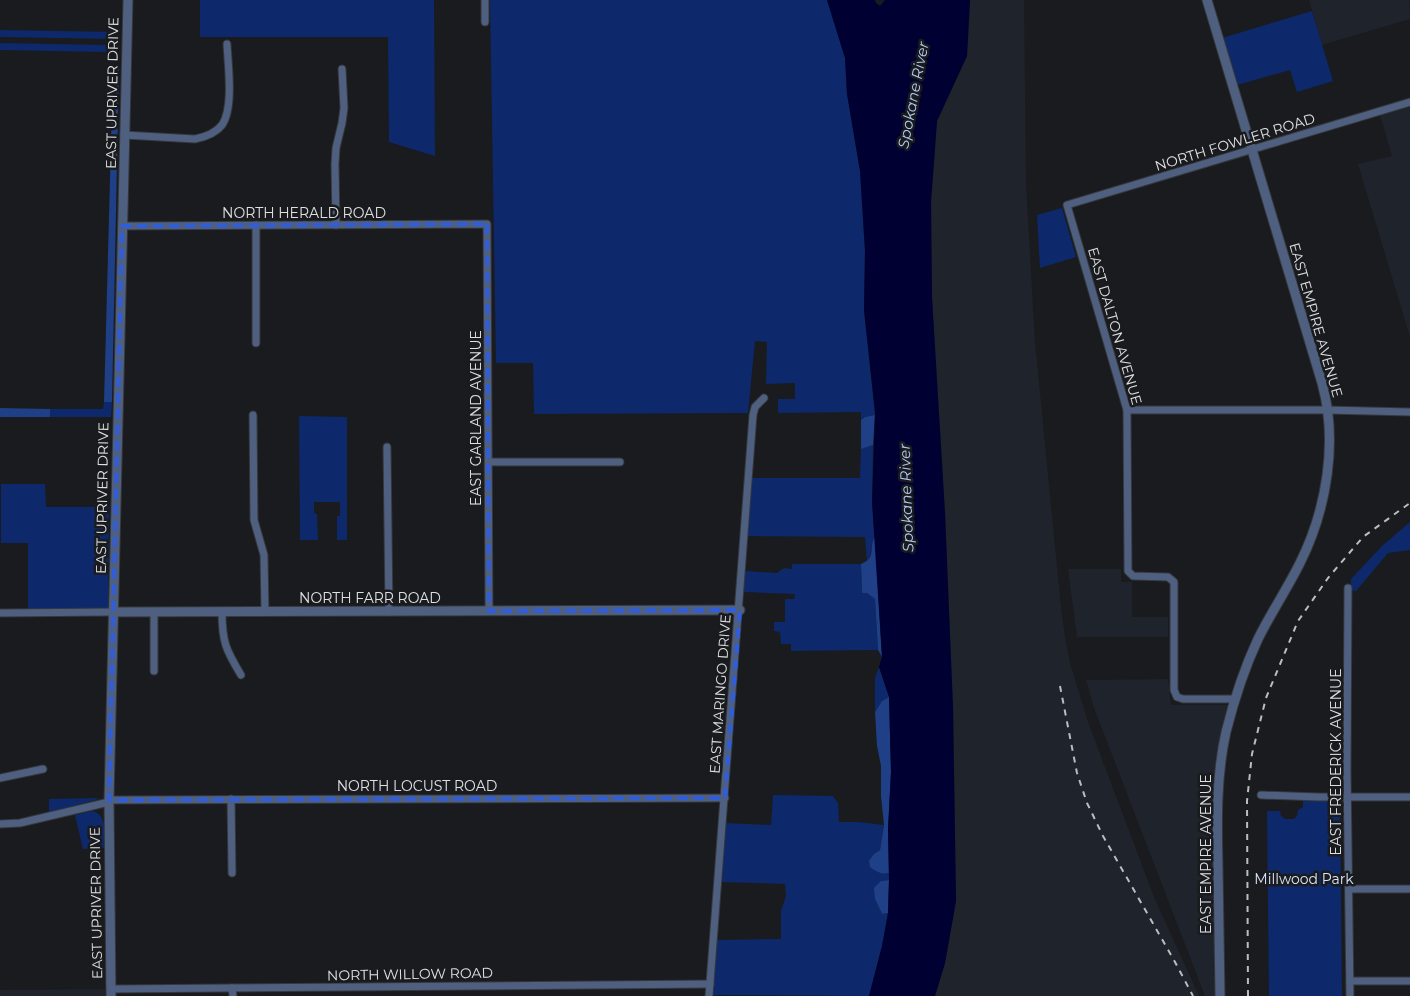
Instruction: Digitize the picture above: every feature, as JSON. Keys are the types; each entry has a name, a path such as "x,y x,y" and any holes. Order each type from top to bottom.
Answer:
{"street":[{"name":"EAST UPRIVER DRIVE","path":"111,993 109,801 128,0"},
{"path":"485,0 486,22"},
{"name":"EAST EMPIRE AVENUE","path":"1207,0 1322,383 1327,410 1327,473 1316,524 1300,563 1257,640 1235,699 1223,749 1218,806 1220,996"},
{"path":"124,135 195,139 206,137 221,126 227,111 228,101 227,44"},
{"path":"336,225 335,164 336,148 343,115 342,69"},
{"name":"NORTH FOWLER ROAD","path":"1067,205 1410,102"},
{"name":"EAST DALTON AVENUE","path":"1067,205 1127,410 1127,566 1130,575 1139,577 1168,577 1172,579 1175,586 1174,690 1177,697 1183,699 1235,699"},
{"name":"NORTH HERALD ROAD","path":"122,226 486,224"},
{"name":"EAST GARLAND AVENUE","path":"486,224 489,611"},
{"path":"256,225 256,343"},
{"name":"EAST MARINGO DRIVE","path":"709,996 740,610 753,415 755,408 764,398"},
{"path":"1127,410 1410,412"},
{"path":"253,415 254,520 264,556 265,612"},
{"path":"388,447 389,612"},
{"path":"489,462 620,462"},
{"name":"EAST FREDERICK AVENUE","path":"1348,588 1346,770 1348,797 1350,996"},
{"name":"NORTH FARR ROAD","path":"0,613 740,610"},
{"path":"154,612 154,671"},
{"path":"222,612 222,631 225,645 241,675"},
{"path":"0,778 43,769"},
{"path":"1261,795 1410,797"},
{"name":"NORTH LOCUST ROAD","path":"0,824 20,823 109,801 725,798"},
{"path":"231,800 232,873"},
{"path":"1349,889 1410,889"},
{"path":"1350,981 1410,981"},
{"name":"NORTH WILLOW ROAD","path":"111,993 710,984"}],"highlighted area":[{"path":"487,224 489,611 740,610 725,798 109,800 122,226"}],"shaded area":[{"path":"970,0 1024,0 1026,185 1035,342 1065,637 1070,663 1088,722 1154,897 1199,996 935,996 945,963 956,901 953,708 945,513 932,298 931,202 937,121 967,56"},
{"path":"1309,0 1409,0 1410,19 1322,45"},
{"path":"113,68 119,68 112,402 104,402"},
{"path":"1410,107 1410,337 1358,164 1392,156 1380,115"},
{"path":"0,408 50,409 50,417 0,417"},
{"path":"875,415 873,445 861,449 861,420"},
{"path":"875,536 882,657 878,650 875,599 867,593 862,593 861,564 866,562 871,556"},
{"path":"1068,569 1121,569 1121,582 1132,582 1132,617 1168,617 1168,637 1077,637"},
{"path":"1168,679 1171,705 1229,705 1217,763 1213,800 1215,996 1205,996 1094,708 1086,680"},
{"path":"889,697 891,772 888,829 889,873 884,873 870,867 869,861 880,850 884,825 881,796 881,766 877,746 875,712 882,701"},
{"path":"889,880 888,913 882,914 875,899 874,888 881,881"},
{"path":"105,989 105,996 0,996 0,990"}],"green space":[{"path":"200,0 434,0 435,156 389,142 388,37 200,37"},
{"path":"490,0 827,0 845,58 847,94 860,171 865,251 864,310 875,415 861,420 861,412 778,413 778,399 795,399 795,383 766,384 767,342 755,341 748,413 534,414 533,363 496,363"},
{"path":"1312,11 1333,81 1297,92 1290,70 1237,85 1222,38"},
{"path":"0,30 116,32 116,39 0,37"},
{"path":"0,43 109,45 116,46 120,54 107,52 0,50"},
{"path":"1062,208 1076,257 1040,268 1037,215"},
{"path":"104,402 112,402 111,417 50,417 50,409 103,409"},
{"path":"299,416 347,417 347,540 337,540 337,516 340,516 340,502 314,502 314,513 317,514 318,540 300,540"},
{"path":"873,445 872,502 875,536 867,561 865,537 747,536 751,478 860,478 861,449"},
{"path":"1,484 45,484 46,507 109,507 108,609 28,610 28,543 1,543"},
{"path":"1410,522 1410,550 1388,553 1356,591 1350,590 1351,579 1382,546"},
{"path":"792,564 861,564 862,593 867,593 875,599 878,650 791,651 791,644 781,644 780,632 774,631 774,622 785,622 785,599 794,599 795,594 743,592 745,571 777,573 784,568 792,569"},
{"path":"879,667 889,697 882,701 875,712 875,678"},
{"path":"773,795 833,796 838,803 839,822 884,825 880,850 874,854 884,874 889,873 889,880 881,881 875,899 882,914 888,913 882,946 869,996 712,995 717,940 781,939 781,911 786,896 785,884 721,882 726,823 771,825"},
{"path":"98,798 96,800 49,812 49,799"},
{"name":"Millwood Park","path":"1303,800 1340,801 1342,996 1269,996 1267,811 1280,811 1281,816 1285,819 1294,819 1297,816 1298,810 1303,807"},
{"path":"92,811 101,816 103,821 104,848 83,849 75,815"}],"water":[{"name":"Spokane River","path":"827,0 875,0 880,6 885,0 970,0 967,56 937,121 931,202 932,298 945,513 953,708 956,901 945,963 935,996 869,996 882,946 888,913 888,829 891,772 889,697 879,667 882,657 872,502 875,412 864,310 865,251 860,171 847,94 845,58"}],"railway":[{"path":"1248,996 1247,801 1252,754 1266,698 1298,621 1328,578 1363,537 1410,503"},
{"path":"1060,686 1077,773 1087,803 1103,836 1193,996"}]}
